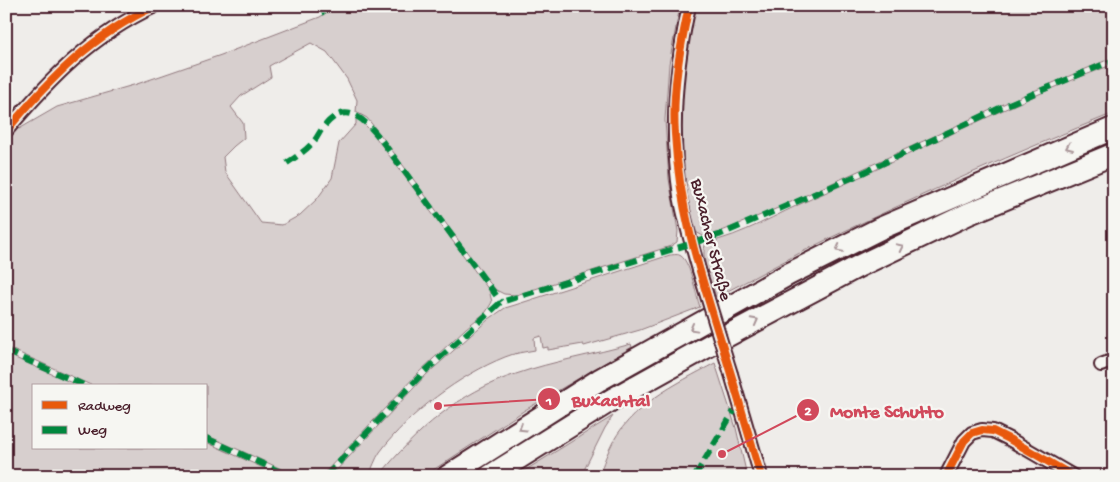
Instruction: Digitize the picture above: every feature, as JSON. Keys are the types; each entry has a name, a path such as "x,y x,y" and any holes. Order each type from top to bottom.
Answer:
{"highway":[{"path":"448,476 599,380 788,274 896,221 1114,128"},
{"path":"490,476 612,399 842,275 968,214 1114,154"}],"street":[{"path":"6,131 42,88 84,49 138,14 154,6"},
{"name":"Buxacher Straße","path":"689,6 678,64 674,132 680,196 699,270 761,476"},
{"path":"1101,364 1114,360"},
{"path":"946,476 964,441 972,433 982,430 993,431 1009,439 1073,476"}],"shaded area":[{"path":"336,6 680,6 669,64 665,120 669,179 678,231 677,242 671,246 516,295 504,294 496,290 489,282 367,118 356,112 357,100 347,79 327,52 311,43 269,66 271,77 241,96 231,107 243,123 244,138 223,157 225,172 261,223 282,225 300,215 317,199 332,178 339,143 356,124 356,118 371,131 489,290 492,302 486,312 417,374 328,469 319,476 297,476 208,436 208,384 89,384 6,347 6,135 14,125 19,129 57,107 137,84 221,55 320,17"},
{"path":"695,6 1114,6 1114,57 1008,102 778,208 717,233 703,236 694,231 683,177 680,141 682,76 686,46"},
{"path":"1114,64 1114,113 1006,158 899,206 814,246 716,297 705,262 704,248 706,243 747,230 999,112"},
{"path":"670,255 679,255 686,263 700,307 640,330 584,346 583,344 548,350 548,347 543,348 541,336 534,338 535,350 512,354 488,365 453,385 420,410 405,423 380,452 368,476 331,476 426,375 489,319 505,308"},
{"path":"631,344 632,347 525,410 424,476 379,476 393,459 424,429 457,402 476,391 530,369"},
{"path":"6,354 74,384 32,384 32,450 208,450 208,443 281,476 6,476"},
{"path":"715,363 736,428 747,476 599,476 617,434 628,421 654,398 669,388"},
{"path":"613,416 581,476 516,476"}],"marked path":[{"path":"321,13 331,6"},
{"path":"326,476 423,373 501,302 719,235 856,176 1004,106 1114,60"},
{"path":"287,163 308,147 331,120 338,115 345,113 359,118 379,137 501,302"},
{"path":"6,351 81,384"},
{"path":"695,476 734,411"},
{"path":"208,439 289,476"}],"cycle path":[{"path":"6,131 73,60 111,30 155,6"},
{"path":"689,6 680,54 674,118 681,189 699,269 761,476"},
{"path":"946,476 964,441 972,433 982,430 993,431 1009,439 1073,476"}],"place":[{"name":"Buxachtal","path":"438,406"},
{"name":"Monte Schutto","path":"722,454"}]}
